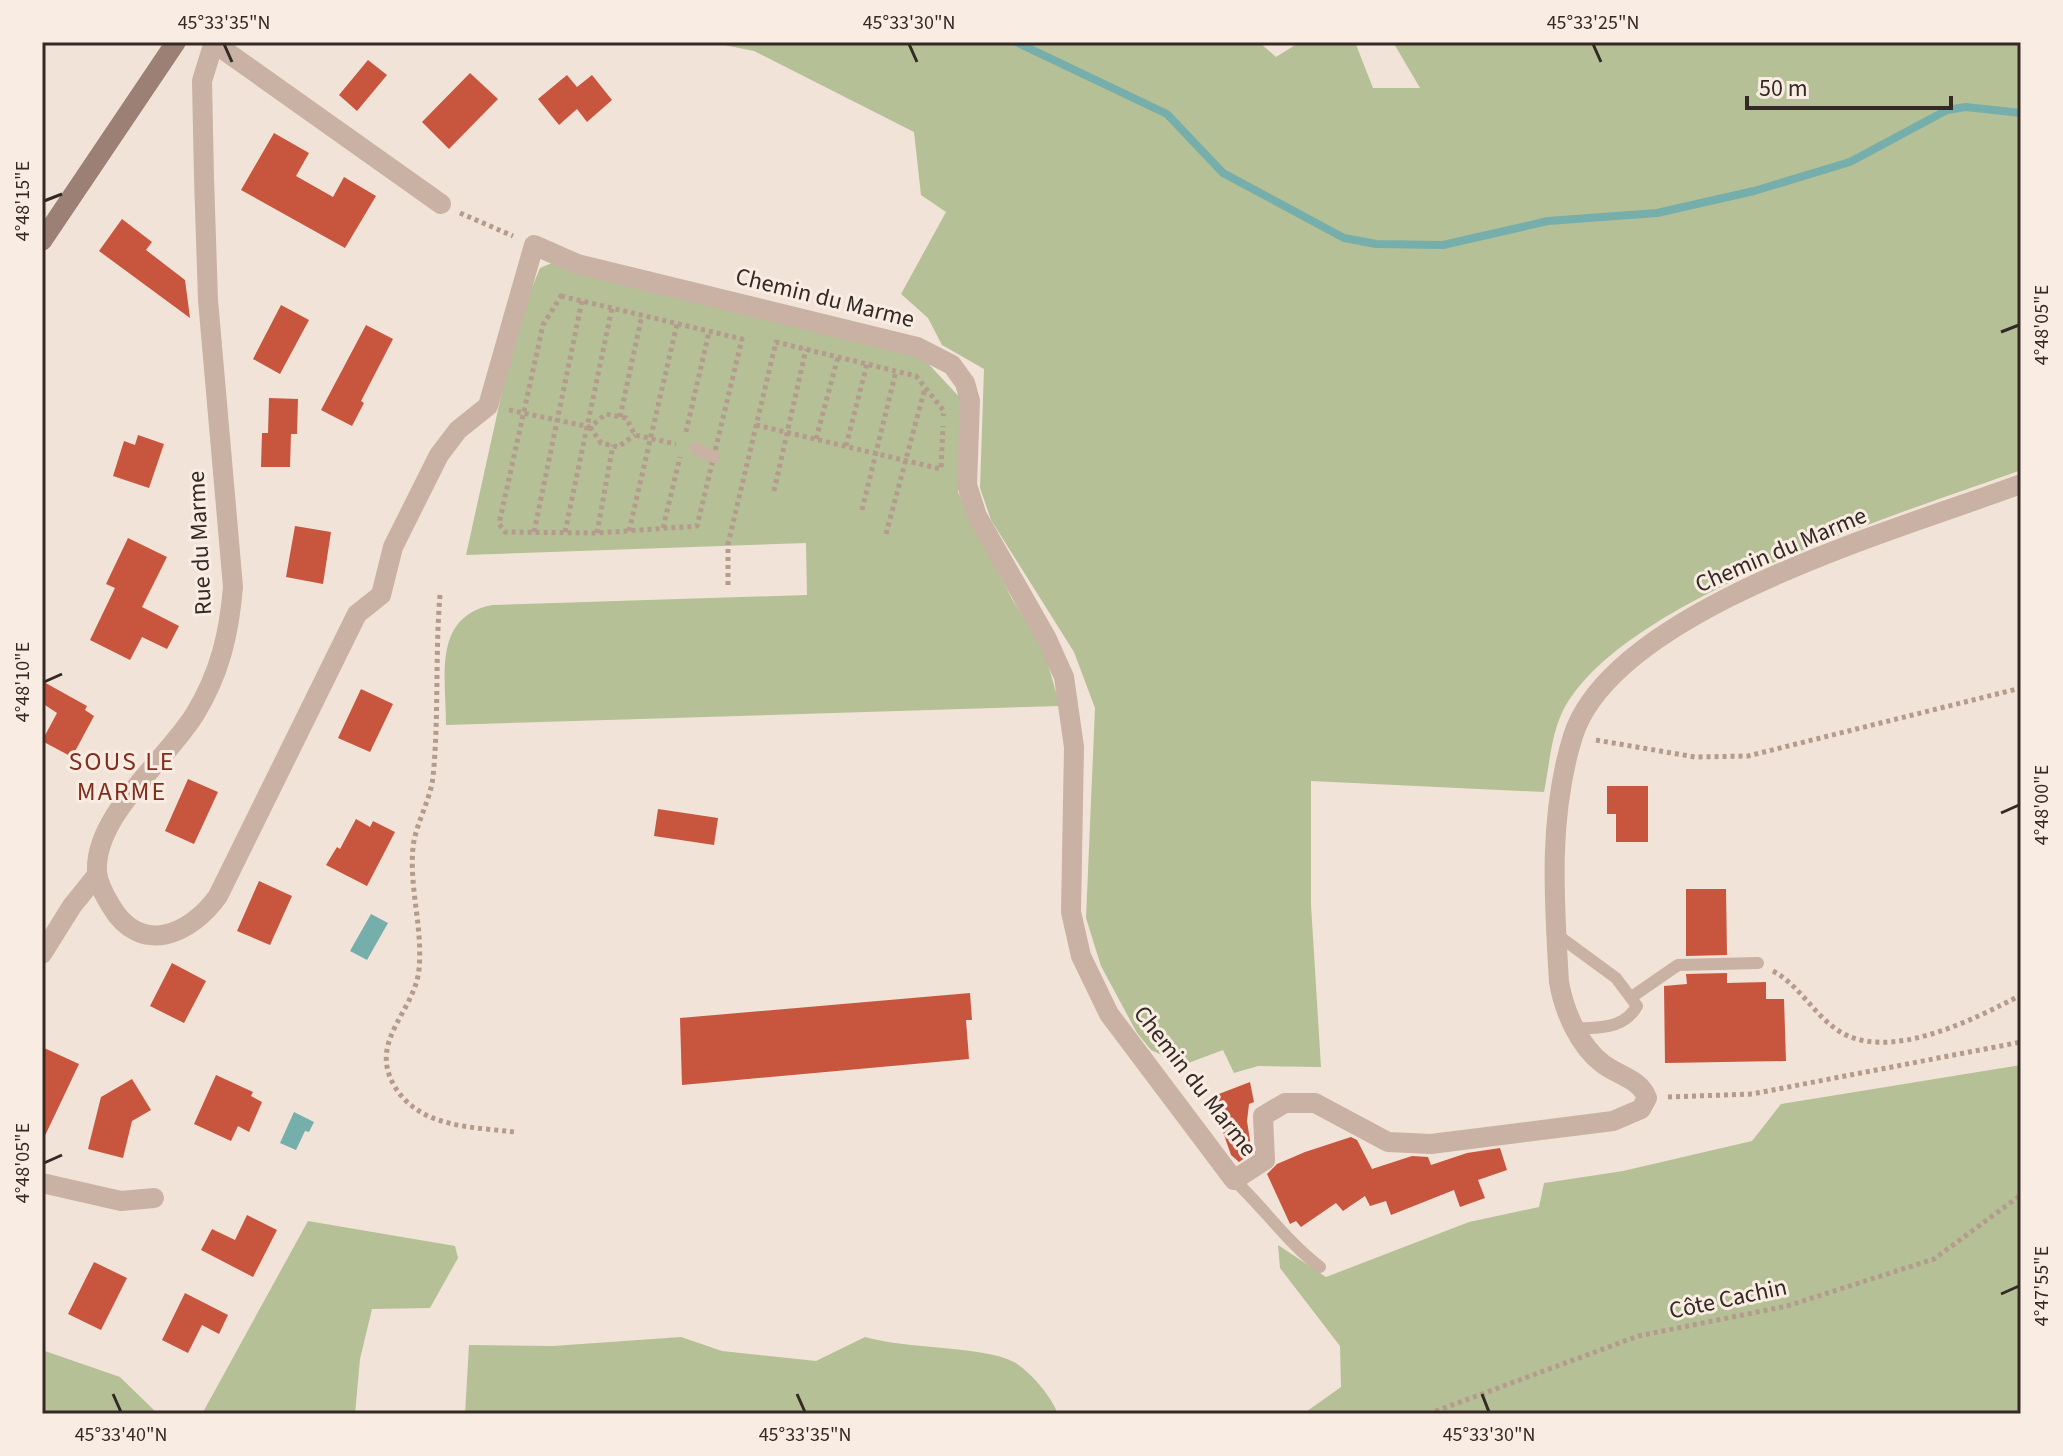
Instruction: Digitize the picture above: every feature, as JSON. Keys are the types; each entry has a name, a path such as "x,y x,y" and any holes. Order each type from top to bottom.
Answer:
{"street":[{"path":"42,241 176,42"},
{"path":"214,42 441,204"},
{"name":"Rue du Marme","path":"97,875 98,854 108,826 193,717 212,683 230,628 233,587 208,300 204,178 202,81 214,42"},
{"path":"42,954 72,906 97,875 116,915 131,928 149,936 188,928 204,916 218,896 357,614 381,595 393,547 426,476 458,430 488,406 534,245"},
{"name":"Chemin du Marme","path":"534,245 577,264 917,347 952,365 965,383 970,401 967,485 977,516 1047,639 1064,677 1072,711 1071,912 1081,956 1109,1014 1234,1180 1265,1160 1263,1116 1285,1103 1315,1103 1401,1145 1584,1127 1627,1118 1641,1109 1647,1098 1643,1087 1591,1054 1563,1002 1556,934 1555,814 1574,733 1592,699 1616,670 1663,634 1708,607 1794,568 2021,484"},
{"path":"42,1183 121,1201 154,1198"}],"lane":[{"path":"695,448 715,450"},
{"path":"1556,934 1616,978 1633,996 1637,1006 1629,1019 1609,1027 1576,1029"},
{"path":"1633,996 1678,965 1758,963"},
{"path":"1234,1180 1261,1206 1294,1247 1320,1267"}],"path":[{"path":"441,204 534,245"},
{"path":"561,296 612,308 742,339 697,526 597,533 505,532 499,524 543,325 561,296"},
{"path":"534,532 582,301"},
{"path":"590,427 612,308"},
{"path":"620,417 642,315"},
{"path":"629,531 677,324"},
{"path":"728,585 728,544 756,425 776,342 916,376 944,411 941,469 756,425"},
{"path":"774,491 806,349"},
{"path":"816,439 838,357"},
{"path":"846,446 867,364"},
{"path":"862,510 896,371"},
{"path":"886,534 925,388"},
{"path":"488,406 590,427 601,443 618,447 635,435"},
{"path":"565,532 584,435 606,414 626,418 635,435 695,448 701,442 715,450"},
{"path":"597,533 613,445"},
{"path":"440,595 432,782 413,846 419,973 412,997 387,1041 386,1058 393,1084 407,1104 426,1116 454,1124 515,1132"},
{"path":"1574,733 1603,742 1695,757 1748,756 2021,688"},
{"path":"1758,963 1788,980 1840,1032 1863,1040 1895,1042 1949,1029 2021,995"},
{"path":"1647,1098 1752,1094 2021,1042"},
{"name":"Côte Cachin","path":"1428,1414 1638,1336 1787,1306 1934,1259 2021,1195"}],"green space":[{"path":"709,42 1259,42 1276,57 1300,42 1355,42 1373,88 1420,88 1393,42 2021,42 2021,470 1838,536 1767,566 1699,598 1639,634 1591,673 1561,715 1544,792 1311,781 1311,905 1321,1067 1258,1066 1234,1073 1223,1050 1183,1065 1151,1050 1137,1033 1101,966 1086,918 1095,708 1074,652 991,520 980,488 984,369 942,345 928,318 901,294 946,212 921,195 914,132 754,51"},
{"path":"552,263 922,357 964,402 958,492 1012,599 1043,647 1060,706 446,725 445,669 451,636 460,622 473,612 492,605 807,595 806,543 466,555 517,324 540,268"},
{"path":"2021,1065 2021,1414 1303,1414 1341,1387 1340,1346 1280,1268 1278,1245 1326,1277 1469,1222 1539,1207 1544,1183 1623,1171 1752,1141 1781,1104"},
{"path":"308,1221 455,1246 458,1258 430,1308 372,1309 360,1359 355,1414 202,1414"},
{"path":"681,1337 722,1351 816,1361 865,1337 984,1353 1020,1366 1034,1378 1058,1414 465,1414 469,1345 553,1346"},
{"path":"42,1350 120,1377 158,1414 42,1414"}],"water":[{"path":"371,914 388,923 367,960 350,951"},
{"path":"294,1112 314,1122 309,1132 305,1131 296,1150 280,1143"}],"building":[{"path":"368,60 387,75 357,111 339,95"},
{"path":"470,73 498,99 449,149 422,122"},
{"path":"567,75 577,87 592,75 612,100 587,122 577,109 559,125 538,99"},
{"path":"274,133 309,153 296,176 333,197 344,177 376,196 345,248 241,190"},
{"path":"122,219 152,242 146,250 185,280 190,318 99,251"},
{"path":"281,305 309,320 280,374 253,359"},
{"path":"366,325 393,339 361,401 364,403 352,426 321,410"},
{"path":"269,398 298,399 297,434 291,434 290,467 261,467 262,433 268,433"},
{"path":"138,435 164,444 149,488 113,476 124,441 135,445"},
{"path":"295,526 331,532 323,584 286,577"},
{"path":"128,538 167,557 142,607 179,626 167,649 142,637 130,660 90,640 115,588 106,584"},
{"path":"42,681 87,706 85,710 94,716 72,757 42,741 57,713 42,703"},
{"path":"361,689 393,704 370,752 338,738"},
{"path":"188,779 218,792 194,844 165,831"},
{"path":"1607,786 1648,786 1648,842 1616,842 1616,814 1607,814"},
{"path":"658,809 718,818 714,845 654,836"},
{"path":"356,819 370,827 373,821 395,832 367,886 326,865 337,847 340,849"},
{"path":"259,881 292,896 270,945 237,931"},
{"path":"1686,889 1726,889 1727,955 1686,956"},
{"path":"172,963 206,981 184,1023 150,1006"},
{"path":"1727,973 1727,983 1766,982 1766,999 1784,999 1786,1061 1665,1063 1664,986 1687,984 1686,974"},
{"path":"970,993 972,1020 966,1020 969,1059 682,1085 680,1018"},
{"path":"42,1047 79,1064 42,1142"},
{"path":"216,1075 253,1092 251,1096 262,1102 249,1132 238,1126 231,1141 194,1124"},
{"path":"132,1079 151,1110 132,1121 123,1158 88,1149 101,1097"},
{"path":"1250,1082 1254,1102 1249,1104 1247,1121 1252,1153 1239,1162 1231,1155 1211,1097"},
{"path":"1351,1137 1357,1140 1372,1169 1412,1156 1428,1157 1431,1165 1467,1153 1500,1148 1507,1170 1478,1180 1485,1198 1460,1207 1454,1190 1391,1215 1386,1201 1370,1206 1365,1196 1343,1211 1336,1203 1301,1227 1296,1221 1290,1224 1267,1174 1277,1164"},
{"path":"247,1215 277,1230 253,1277 201,1250 212,1229 235,1240"},
{"path":"94,1262 127,1278 101,1330 68,1314"},
{"path":"185,1293 228,1315 219,1334 202,1325 188,1353 162,1340"}],"waterway":[{"path":"1016,42 1167,114 1223,173 1344,238 1376,244 1443,245 1548,221 1657,213 1754,191 1850,162 1947,110 1966,107 2021,113"}],"district":[{"name":"SOUS LE MARME","path":"122,776"}]}
